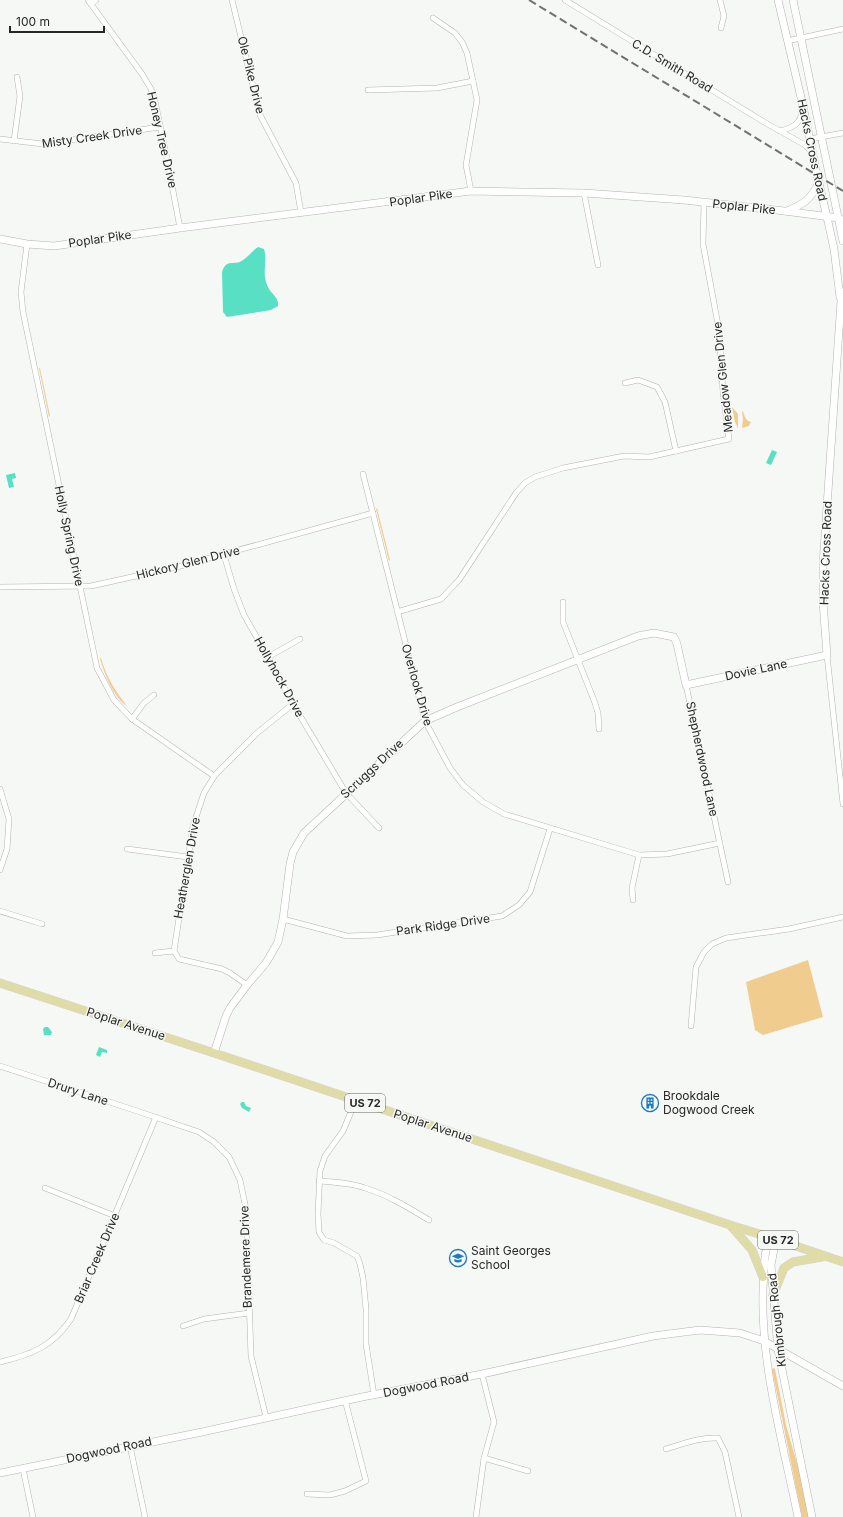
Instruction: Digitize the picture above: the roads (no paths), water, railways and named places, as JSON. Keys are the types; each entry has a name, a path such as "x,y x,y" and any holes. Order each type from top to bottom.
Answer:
{"main road":[{"name":"Poplar Avenue","path":"0,983 843,1262"},
{"path":"730,1225 752,1250 764,1277"},
{"path":"773,1295 784,1268 793,1262 825,1257"}],"street":[{"path":"89,2 96,0"},
{"name":"Ole Pike Drive","path":"232,0 260,115 296,183 301,213"},
{"name":"C.D. Smith Road","path":"565,0 780,131 806,145 812,152"},
{"path":"720,0 724,16 721,28"},
{"name":"Hacks Cross Road","path":"778,0 834,249 841,301"},
{"name":"Hacks Cross Road","path":"793,0 841,220 843,241"},
{"name":"Honey Tree Drive","path":"89,2 148,82 155,101 180,228"},
{"path":"433,18 455,33 462,42 467,54 473,81 477,100 466,165 471,191"},
{"path":"787,41 843,29"},
{"path":"14,141 20,96 17,77"},
{"path":"368,90 438,88 473,81"},
{"path":"780,131 794,126 798,122 802,117 803,106"},
{"name":"Misty Creek Drive","path":"0,139 34,144 51,144 160,127"},
{"path":"810,139 843,132"},
{"path":"787,211 802,205 808,200 819,183"},
{"name":"Poplar Pike","path":"0,239 27,244 54,246 180,228 471,191 584,193 787,211 841,220"},
{"path":"584,193 598,265"},
{"name":"Meadow Glen Drive","path":"397,612 441,599 459,580 516,493 525,483 535,477 563,468 624,456 645,458 727,441 730,437 723,392 719,330 703,244 704,203"},
{"name":"Holly Spring Drive","path":"27,244 21,292 23,312 94,657 99,672 114,700 132,719 214,776"},
{"name":"Hacks Cross Road","path":"843,292 841,301 823,568 823,602 827,655 843,804"},
{"path":"625,383 638,380 658,387 665,402 676,451"},
{"name":"Overlook Drive","path":"363,474 425,721 450,768 468,790 483,802 504,814 639,855 667,854 720,843"},
{"name":"Hickory Glen Drive","path":"0,587 65,585 91,586 163,571 373,513"},
{"name":"Hollyhock Drive","path":"224,555 244,615 293,704 346,793 379,828"},
{"path":"563,602 563,622 598,713 599,729"},
{"name":"Scruggs Drive","path":"214,1053 226,1016 247,985 266,963 278,942 283,919 290,864 293,852 304,833 425,721 638,636 654,633 674,637"},
{"name":"Shepherdwood Lane","path":"674,637 677,644 728,882"},
{"path":"268,657 300,639"},
{"name":"Dovie Lane","path":"686,685 827,655"},
{"path":"132,719 144,703 154,695"},
{"name":"Heatherglen Drive","path":"174,951 193,826 204,793 214,776 257,733 293,704"},
{"path":"0,789 9,819 7,849 0,870"},
{"name":"Park Ridge Drive","path":"283,919 346,936 377,935 502,916 519,905 530,892 550,829"},
{"path":"127,848 188,857"},
{"path":"633,900 632,888 639,855"},
{"path":"0,911 42,924"},
{"path":"691,1026 696,967 708,947 718,940 726,938 789,929 843,917"},
{"path":"155,953 174,951 179,959 230,973 247,985"},
{"name":"Drury Lane","path":"0,1066 156,1117"},
{"path":"356,1100 343,1131 325,1156 320,1171 319,1232 324,1240 334,1243 357,1256 360,1264 366,1309 366,1344 374,1395"},
{"name":"Briar Creek Drive","path":"0,1362 39,1350 51,1342 64,1329 74,1312 156,1117"},
{"name":"Brandemere Drive","path":"156,1117 199,1132 214,1142 229,1157 240,1180 246,1209 251,1356 266,1418"},
{"path":"319,1181 344,1183 365,1188 403,1205 429,1220"},
{"path":"45,1188 115,1216"},
{"name":"Kimbrough Road","path":"772,1238 767,1245 764,1277 764,1341 770,1383 798,1517"},
{"name":"Kimbrough Road","path":"772,1238 774,1249 772,1265 773,1295 778,1350 812,1517"},
{"path":"183,1326 204,1318 249,1313"},
{"name":"Dogwood Road","path":"0,1473 202,1432 345,1400 482,1374 654,1336 700,1330 740,1333 764,1341 843,1386"},
{"path":"476,1517 484,1458 494,1422 482,1374"},
{"path":"307,1494 330,1495 345,1491 366,1481 345,1400"},
{"path":"666,1449 695,1441 718,1438 725,1452 739,1517"},
{"path":"130,1446 146,1517"},
{"path":"484,1458 528,1471"},
{"path":"23,1469 33,1517"}],"railway":[{"path":"529,0 843,191"}],"place":[{"name":"Brookdale Dogwood Creek","path":"650,1103"},
{"name":"Saint Georges School","path":"458,1258"}]}
